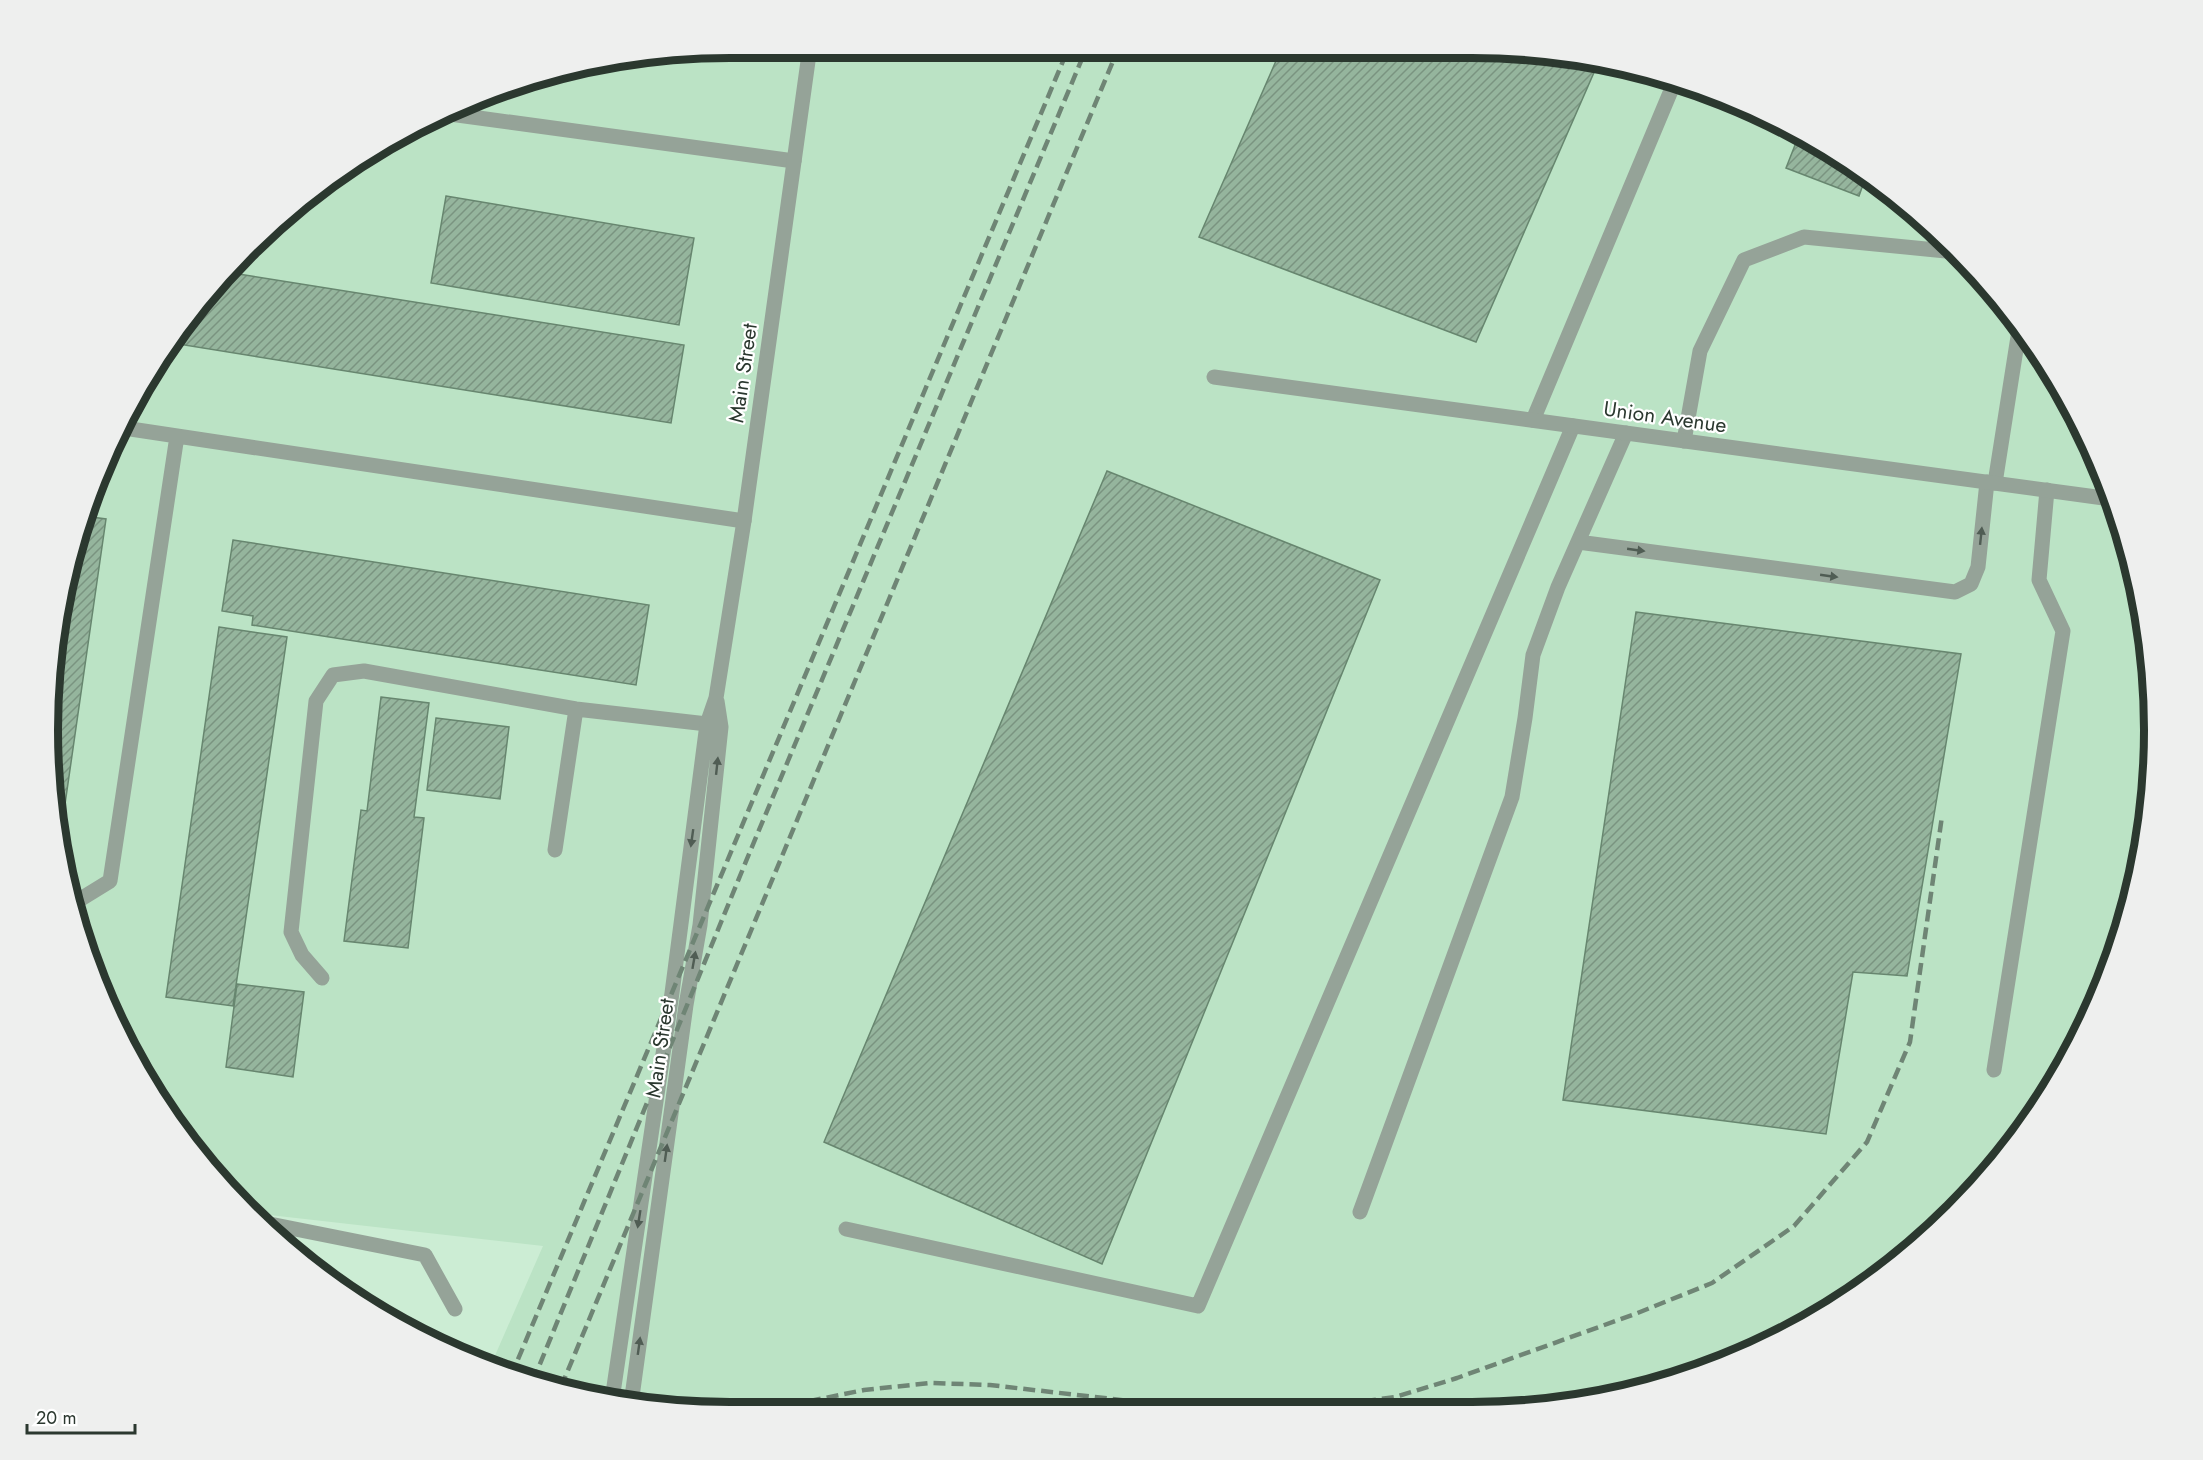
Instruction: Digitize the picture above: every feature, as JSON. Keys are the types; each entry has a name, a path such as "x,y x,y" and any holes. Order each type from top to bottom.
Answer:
{"street":[{"name":"Main Street","path":"613,1391 673,981 707,724 716,698 744,521 809,58"},
{"path":"1533,420 1672,89"},
{"path":"461,115 795,161"},
{"path":"1684,441 1701,351 1744,260 1804,237 1943,251"},
{"path":"1578,542 1955,592 1971,584 1978,567 2018,338"},
{"name":"Union Avenue","path":"1214,377 2103,498"},
{"path":"846,1229 1198,1306 1573,426"},
{"path":"130,429 744,521"},
{"path":"1360,1212 1512,797 1533,655 1558,587 1626,433"},
{"path":"80,899 110,881 177,436"},
{"path":"1994,1070 2063,631 2039,580 2047,490"},
{"path":"322,978 302,955 291,932 316,701 333,675 364,670 576,709 707,724"},
{"name":"Main Street","path":"632,1394 686,1005 700,925 721,727 716,698"},
{"path":"555,850 576,709"},
{"path":"277,1225 425,1256 455,1309"}],"shaded area":[{"path":"730,58 1473,58 1561,64 1647,81 1689,94 1770,128 1809,148 1846,172 1882,197 1948,255 2006,321 2055,394 2093,473 2109,514 2122,556 2139,642 2143,686 2143,774 2139,818 2122,904 2109,946 2075,1027 2055,1066 2006,1139 1948,1205 1916,1235 1882,1263 1809,1312 1730,1350 1647,1379 1561,1396 1517,1400 1473,1402 730,1402 686,1400 599,1389 556,1379 494,1358 543,1246 265,1215 225,1173 197,1139 148,1066 128,1027 94,946 81,904 64,818 58,730 64,642 71,599 94,514 128,433 148,394 172,357 225,287 287,225 321,197 394,148 473,110 556,81 642,64 686,60"}],"building":[{"path":"1277,58 1473,58 1561,64 1595,70 1476,342 1199,237"},
{"path":"1796,142 1863,184 1859,196 1786,168"},
{"path":"446,196 694,238 679,325 431,283"},
{"path":"237,274 684,345 671,423 181,344 197,321"},
{"path":"1107,471 1380,580 1102,1264 824,1142"},
{"path":"93,517 106,519 64,814 58,730 64,642 71,599"},
{"path":"233,540 649,605 636,685 252,625 253,616 222,611"},
{"path":"1636,612 1961,654 1907,976 1853,972 1826,1134 1563,1100"},
{"path":"219,627 287,637 233,1006 166,997"},
{"path":"381,697 429,703 414,817 424,818 408,948 344,941 361,810 367,811"},
{"path":"436,718 509,727 500,799 427,790"},
{"path":"237,984 304,992 293,1077 226,1067"}],"railway":[{"path":"515,1366 1064,58"},
{"path":"536,1373 749,854 1082,58"},
{"path":"564,1381 1114,58"},
{"path":"1359,1402 1395,1397 1457,1378 1635,1314 1712,1283 1794,1226 1867,1142 1910,1042 1942,816"},
{"path":"805,1402 864,1390 930,1383 990,1385 1144,1402"}]}
